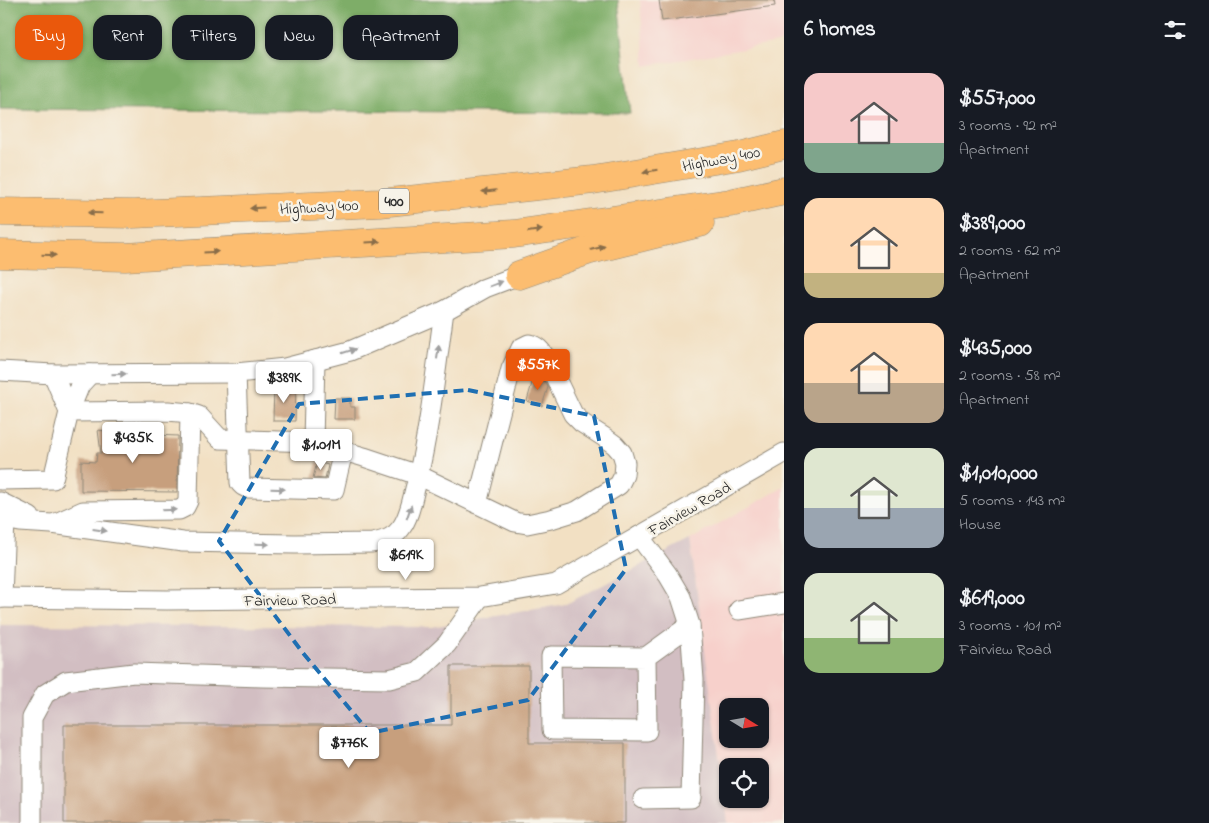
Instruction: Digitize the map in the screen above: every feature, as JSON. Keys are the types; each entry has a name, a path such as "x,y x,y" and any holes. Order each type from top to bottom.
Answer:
{"highway":[{"name":"Highway 400","path":"0,212 132,214 380,203 593,180 739,156 784,145"},
{"path":"0,254 125,257 514,234 730,203 784,191"},
{"path":"519,275 587,251 755,210 784,198"}],"street":[{"path":"0,372 53,374 236,373 285,368 350,351 444,311 485,288 519,275"},
{"path":"1,598 2,512 47,524 183,542 372,543 393,537 402,528 409,514 418,475 425,442 444,311"},
{"path":"69,412 168,411 190,413 199,416 220,439 313,442 418,475 477,504 510,520 527,524 577,511 619,486 624,475 625,463 622,452 604,437 582,423 573,414 546,358 535,346 529,344 521,348 511,369 477,504"},
{"path":"313,442 316,360"},
{"path":"236,373 240,483 243,486 247,488 334,490 343,451"},
{"path":"53,374 69,412"},
{"path":"0,480 53,479 69,412 80,384 90,374"},
{"path":"47,524 83,511 179,510 184,507 188,501 190,413"},
{"name":"Fairview Road","path":"1,598 167,600 480,597 556,584 784,453"},
{"path":"639,536 668,575 681,597 690,625 694,680 690,798 643,799"},
{"path":"32,823 32,718 45,694 66,681 134,673 389,679 417,672 447,644 480,597"},
{"path":"739,610 784,603"},
{"path":"646,657 647,731 552,730 551,656 646,657 690,625"}],"highlighted area":[{"path":"468,390 594,416 626,569 528,700 370,733 303,653 219,541 299,404"}],"shaded area":[{"path":"640,0 784,0 784,42 645,66"},
{"path":"784,487 784,823 728,823 726,808 769,808 769,758 719,758 690,540"},
{"path":"690,540 719,758 719,808 726,808 728,823 0,823 0,625 431,627 566,604"}],"green space":[{"path":"0,0 618,0 630,113 0,109"}],"building":[{"path":"659,0 774,0 775,6 662,21"},
{"path":"534,376 543,379 548,387 542,406 527,401"},
{"path":"274,387 296,387 295,421 273,421"},
{"path":"335,398 350,398 350,407 355,407 355,419 334,419"},
{"path":"98,430 144,436 143,431 154,431 154,435 178,436 177,492 81,491 81,461 96,462 97,453 101,453"},
{"path":"317,462 328,465 325,479 313,478"},
{"path":"451,666 529,666 529,743 625,743 625,823 64,823 64,725 451,725"}]}
